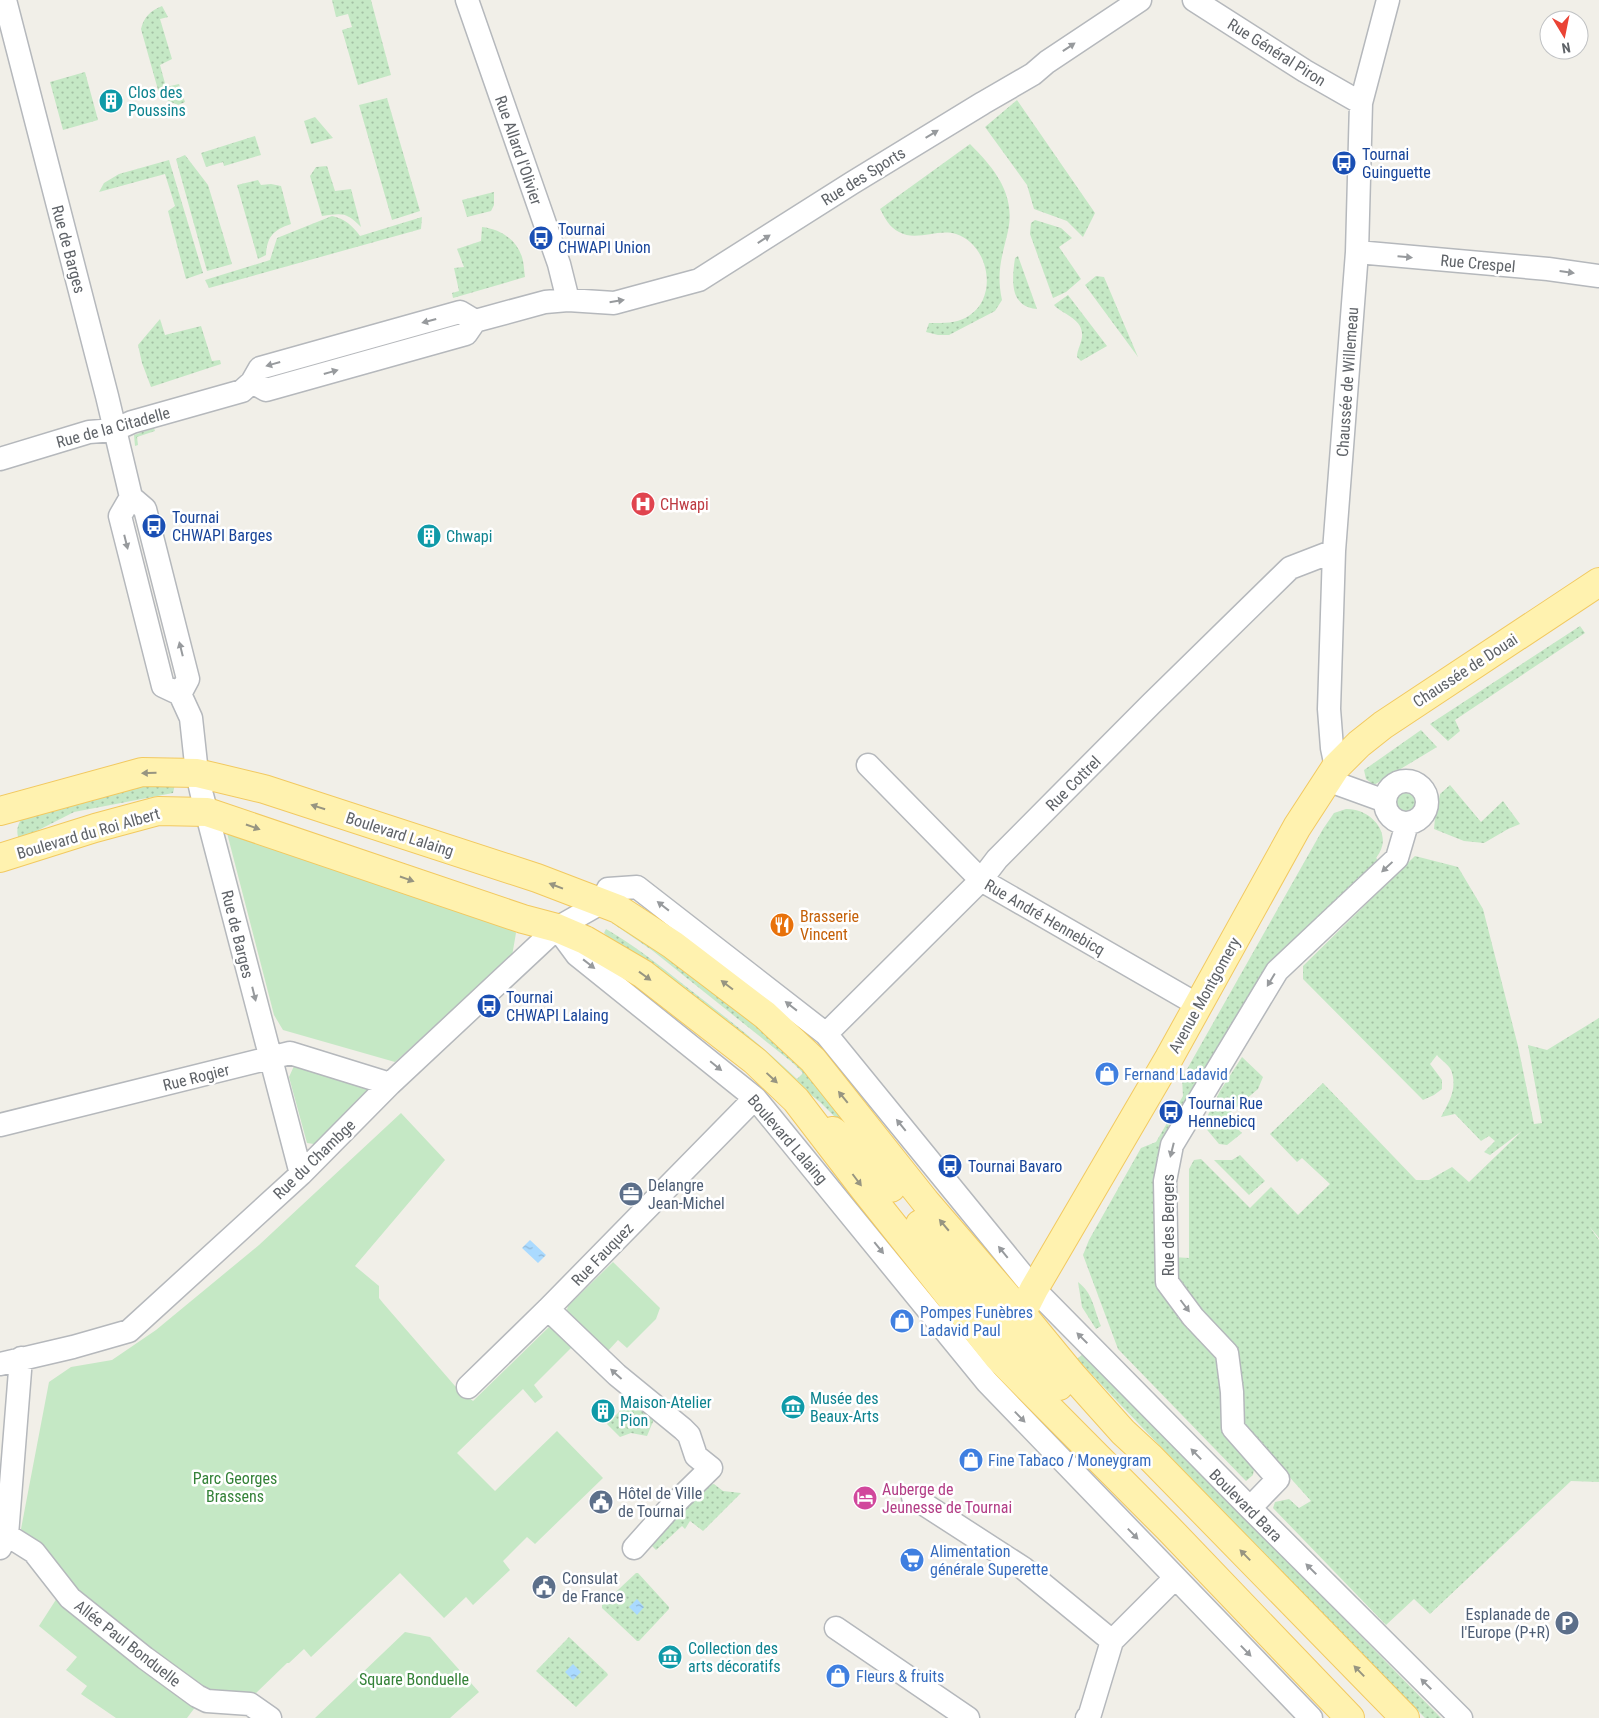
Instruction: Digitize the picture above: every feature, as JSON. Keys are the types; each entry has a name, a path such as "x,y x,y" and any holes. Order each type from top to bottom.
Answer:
{"main road":[{"name":"Chaussée de Douai","path":"1332,774 1358,744 1383,725 1599,582"},
{"path":"0,811 142,772 197,774"},
{"name":"Boulevard Lalaing","path":"197,774 234,781 273,792 537,878 618,909 673,945 765,1015 813,1060 924,1201 1011,1336"},
{"name":"Avenue Montgomery","path":"1011,1336 1034,1289 1169,1058 1297,827 1332,774"},
{"name":"Boulevard du Roi Albert","path":"0,858 158,811 207,812"},
{"name":"Boulevard Lalaing","path":"207,812 523,919 557,928 585,940 643,974 755,1061 796,1100 871,1198 1011,1336"},
{"path":"1011,1336 1065,1425 1168,1528 1350,1718"},
{"path":"1011,1336 1072,1375 1123,1432 1150,1457 1405,1718"}],"street":[{"name":"Rue de Barges","path":"5,0 9,46 53,191 107,396 131,498 145,509 188,679 180,694 191,718 197,774 301,1174"},
{"name":"Rue Allard l'Olivier","path":"467,0 559,264 568,300"},
{"name":"Rue des Sports","path":"568,300 614,303 699,280 860,178 1032,74 1140,0"},
{"name":"Rue Général Piron","path":"1194,0 1305,71 1361,103"},
{"name":"Chaussée de Willemeau","path":"1332,774 1329,709 1334,552 1357,252 1361,103 1388,0"},
{"name":"Rue Crespel","path":"1357,252 1548,269 1599,276"},
{"name":"Rue de la Citadelle","path":"0,459 89,432 114,430 132,422 242,391 252,382 260,368 329,348 460,312 475,321 546,302 568,300"},
{"name":"Rue Cottrel","path":"826,1034 981,880 997,859 1151,704 1290,568 1334,552"},
{"name":"Rue André Hennebicq","path":"868,765 981,880 1198,1005"},
{"path":"1332,774 1385,801"},
{"path":"1401,781 1415,783 1421,787 1427,799 1427,806 1420,819 1407,824 1393,820 1388,814 1385,801 1390,788 1401,781"},
{"name":"Rue des Bergers","path":"1250,1508 1278,1479 1233,1428 1232,1392 1227,1353 1193,1317 1167,1282 1165,1181 1172,1145 1276,971 1396,858 1407,824"},
{"path":"601,903 608,889 637,886 826,1034 1034,1289"},
{"name":"Rue du Chambge","path":"10,1361 74,1347 130,1331 301,1174 390,1084 557,928 601,903"},
{"name":"Boulevard Lalaing","path":"557,928 577,955 755,1098 986,1382"},
{"name":"Rue Rogier","path":"0,1125 290,1053 390,1084"},
{"name":"Rue Fauquez","path":"468,1387 548,1309 755,1098"},
{"name":"Boulevard Bara","path":"1034,1289 1461,1718"},
{"path":"548,1309 617,1375 683,1429 689,1435 696,1456 711,1468 668,1510 634,1548"},
{"name":"Avenue Montgomery","path":"986,1382 1011,1336"},
{"path":"3,1541 10,1361"},
{"path":"986,1382 1312,1718"},
{"path":"913,1497 1022,1568 1112,1641"},
{"name":"Allée Paul Bonduelle","path":"3,1541 34,1552 70,1598 145,1658 197,1696 207,1701 250,1704 270,1718"},
{"path":"1087,1718 1090,1714 1112,1641 1175,1578"},
{"path":"836,1628 968,1718"}],"green space":[{"path":"332,0 371,0 391,75 358,85 342,30 352,27 348,14 336,17"},
{"path":"162,6 168,17 160,19 172,59 160,65 166,87 179,84 185,102 178,105 160,97 141,29 148,15"},
{"path":"85,72 98,120 63,130 50,82"},
{"path":"387,98 420,211 392,220 359,105"},
{"path":"1017,100 1095,213 1083,237 1067,221 1034,209 1027,185 985,127"},
{"path":"315,117 333,138 311,144 304,121"},
{"path":"255,136 261,155 224,166 223,162 206,167 201,153"},
{"path":"970,144 995,172 1006,194 1009,205 1010,218 1000,273 1002,300 995,311 949,335 938,335 926,332 929,323 960,320 970,315 979,306 985,295 987,283 982,259 976,248 956,234 942,233 913,236 899,232 890,225 880,209"},
{"path":"185,155 208,185 232,264 207,271 176,159"},
{"path":"169,160 203,273 186,279 168,211 175,206 165,174 99,192 104,183 119,174"},
{"path":"327,166 335,191 351,189 361,227 348,216 335,214 322,216 310,176 316,167"},
{"path":"258,180 261,185 281,186 291,224 272,235 268,243 266,255 258,259 237,185"},
{"path":"494,192 494,205 491,211 467,217 462,200"},
{"path":"332,216 348,223 360,236 422,217 421,229 209,288 205,280 270,260 277,238"},
{"path":"1035,220 1061,228 1072,238 1059,247 1081,279 1066,292 1053,298 1030,234 1031,223"},
{"path":"482,227 501,233 516,245 524,264 525,277 453,298 452,293 459,291 454,268 464,267 457,249 481,241"},
{"path":"1018,256 1037,309 1021,303 1014,291 1014,266 1015,258"},
{"path":"1096,276 1104,277 1138,357 1085,285"},
{"path":"1068,295 1107,346 1081,361 1077,357 1082,336 1081,328 1075,320 1054,305"},
{"path":"160,319 165,335 201,326 212,361 220,360 221,364 151,387 142,363 138,345"},
{"path":"154,428 155,431 137,437 138,445 135,446 134,435"},
{"path":"1580,626 1585,633 1455,720 1460,731 1448,741 1430,724"},
{"path":"1421,730 1437,747 1374,785 1366,779 1364,770"},
{"path":"175,784 173,793 74,812 19,840 18,829 22,818 136,786"},
{"path":"1450,785 1481,822 1503,801 1520,824 1484,843 1464,841 1434,829 1440,794"},
{"path":"1402,793 1410,793 1416,799 1416,807 1410,813 1402,813 1396,807 1396,799"},
{"path":"1346,809 1364,813 1378,824 1383,840 1376,858 1379,861 1311,928 1167,1144 1160,1289 1171,1307 1217,1355 1254,1469 1253,1475 1246,1481 1118,1349 1083,1255 1089,1240 1141,1148 1156,1142 1174,1111 1179,1106 1183,1096 1182,1078 1323,829 1334,813"},
{"path":"227,833 508,921 516,933 512,956 395,1062 283,1030 274,1015"},
{"path":"1415,856 1458,867 1483,909 1518,1046 1534,1124 1542,1123 1528,1045 1547,1050 1599,1018 1599,1238 1589,1226 1599,1240 1599,1482 1571,1481 1430,1614 1414,1599 1386,1625 1273,1508 1275,1502 1289,1499 1299,1508 1311,1501 1242,1424 1241,1368 1235,1347 1180,1289 1173,1257 1189,1258 1189,1169 1194,1160 1201,1159 1250,1208 1271,1187 1298,1215 1330,1184 1302,1158 1297,1162 1270,1134 1323,1083 1416,1180 1429,1180 1452,1167 1469,1182 1522,1131 1490,1155 1484,1152 1495,1141 1489,1136 1481,1141 1455,1114 1441,1117 1452,1095 1454,1083 1450,1068 1437,1055 1430,1064 1442,1080 1442,1089 1423,1100 1303,979 1303,966"},
{"path":"619,921 792,1051 975,1285 881,1168 820,1102 610,939 604,933 606,929 646,956 713,1008 756,1042 797,1079 803,1073 653,951 612,923"},
{"path":"1242,1057 1263,1077 1258,1089 1225,1117 1242,1133 1227,1145 1219,1144 1203,1125 1220,1091"},
{"path":"294,1066 372,1088 314,1144 307,1143 289,1077"},
{"name":"Parc Georges Brassens","path":"401,1113 445,1160 355,1266 379,1286 379,1298 455,1386 473,1401 553,1323 575,1344 534,1385 543,1397 535,1403 523,1389 457,1453 495,1491 557,1431 603,1478 535,1544 527,1537 503,1561 510,1570 473,1605 466,1597 444,1618 400,1573 311,1657 304,1649 250,1699 213,1700 83,1603 41,1547 21,1529 49,1382 71,1367 112,1360 156,1330 259,1245"},
{"path":"1240,1155 1265,1181 1249,1195 1214,1160 1232,1160"},
{"path":"613,1262 660,1308 656,1319 627,1348 618,1340 607,1352 566,1313 568,1306"},
{"path":"1078,1282 1087,1291 1093,1302 1101,1326 1096,1329 1082,1307"},
{"path":"1084,1353 1441,1718 1425,1718 1199,1487 1077,1359"},
{"path":"633,1398 635,1405 655,1417 647,1436 631,1433 620,1437 607,1424"},
{"path":"714,1484 723,1491 741,1493 703,1531 690,1521 685,1529 682,1526 656,1550 652,1546 668,1523 709,1485"},
{"path":"636,1573 669,1607 639,1641 602,1608 602,1605"},
{"path":"57,1598 141,1669 196,1706 187,1718 116,1718 81,1694 87,1686 66,1670 77,1657 39,1626"},
{"name":"Square Bonduelle","path":"405,1632 430,1637 479,1692 450,1718 315,1718"},
{"path":"569,1637 608,1675 576,1707 536,1671"}],"water":[{"path":"530,1240 546,1255 538,1263 522,1248"},
{"path":"637,1599 644,1607 637,1615 629,1607"},
{"path":"573,1664 581,1672 573,1680 565,1672"}],"place":[{"name":"Clos des Poussins","path":"111,101"},
{"name":"Tournai Guinguette","path":"1344,163"},
{"name":"Tournai CHWAPI Union","path":"541,238"},
{"name":"CHwapi","path":"643,504"},
{"name":"Tournai CHWAPI Barges","path":"154,526"},
{"name":"Chwapi","path":"429,536"},
{"name":"Brasserie Vincent","path":"782,925"},
{"name":"Tournai CHWAPI Lalaing","path":"489,1006"},
{"name":"Fernand Ladavid","path":"1107,1074"},
{"name":"Tournai Rue Hennebicq","path":"1171,1112"},
{"name":"Tournai Bavaro","path":"950,1166"},
{"name":"Delangre Jean-Michel","path":"631,1194"},
{"name":"Pompes Funèbres Ladavid Paul","path":"902,1321"},
{"name":"Musée des Beaux-Arts","path":"793,1407"},
{"name":"Maison-Atelier Pion","path":"603,1411"},
{"name":"Fine Tabaco / Moneygram","path":"971,1460"},
{"name":"Auberge de Jeunesse de Tournai","path":"865,1498"},
{"name":"Hôtel de Ville de Tournai","path":"601,1502"},
{"name":"Alimentation générale Superette","path":"912,1560"},
{"name":"Consulat de France","path":"544,1587"},
{"name":"Esplanade de l'Europe (P+R)","path":"1567,1623"},
{"name":"Collection des arts décoratifs","path":"670,1657"},
{"name":"Fleurs & fruits","path":"838,1676"}]}
